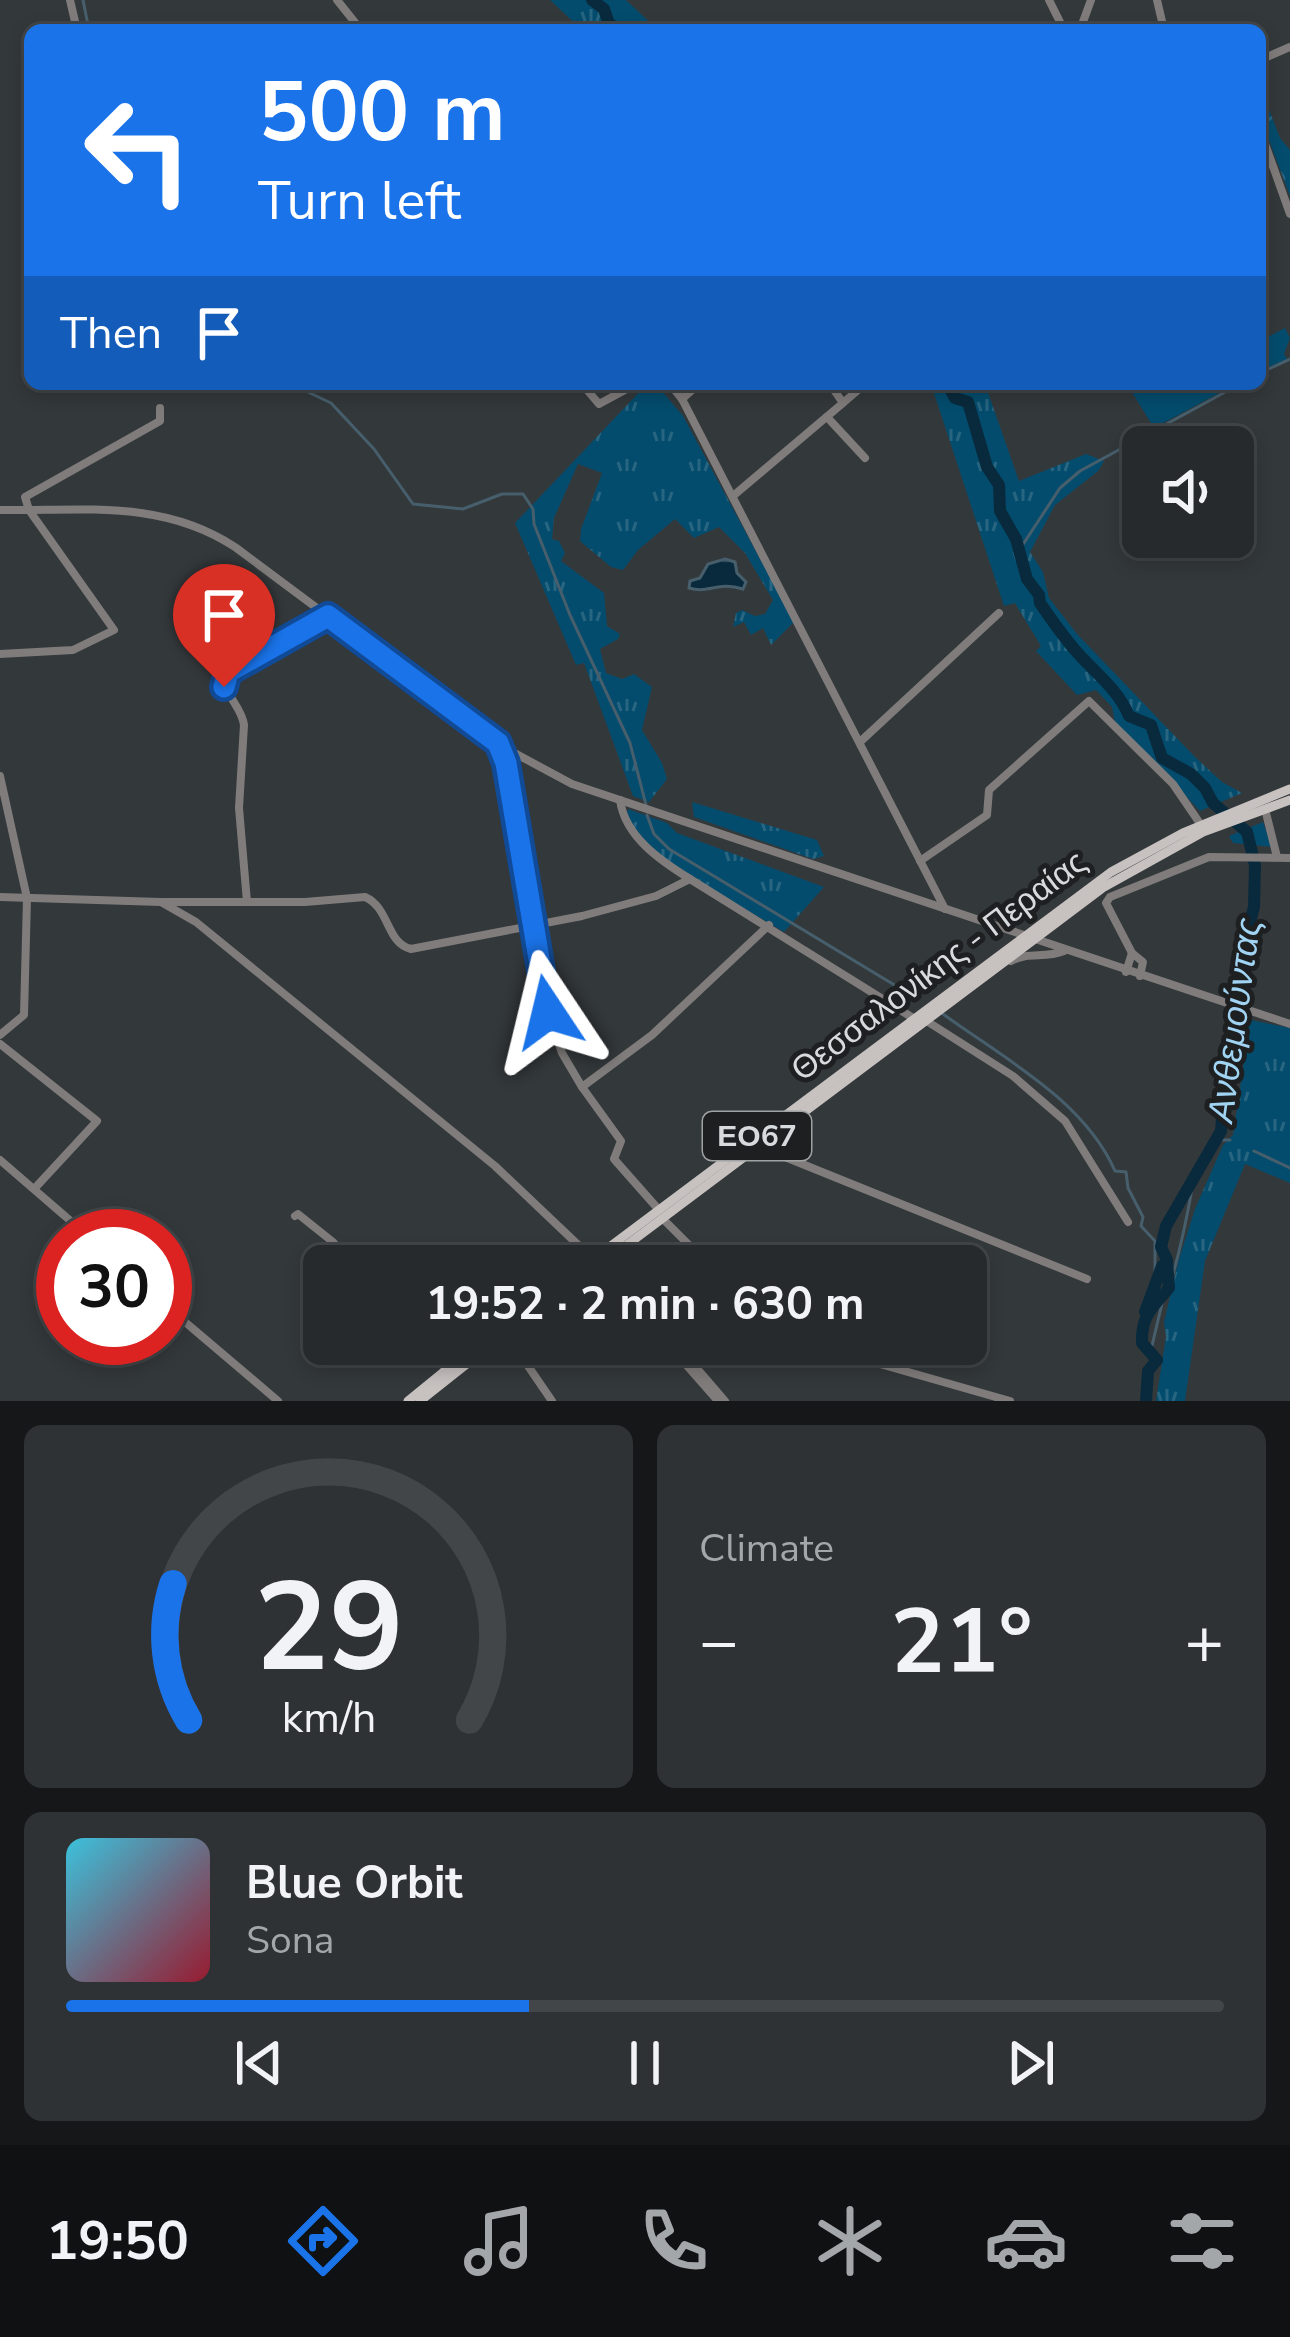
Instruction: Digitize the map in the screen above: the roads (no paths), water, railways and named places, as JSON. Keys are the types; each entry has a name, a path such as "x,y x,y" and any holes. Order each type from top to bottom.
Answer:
{"main road":[{"name":"Θεσσαλονίκης - Περαίας","path":"619,1245 1118,868 1290,789"},
{"name":"Θεσσαλονίκης - Περαίας","path":"1250,809 1290,800"},
{"name":"Θεσσαλονίκης - Περαίας","path":"944,999 968,986 1027,938 1210,823"},
{"name":"Θεσσαλονίκης - Περαίας","path":"625,1245 921,1016"},
{"path":"408,1401 450,1365"},
{"path":"420,1401 465,1365"}],"street":[{"path":"337,0 356,24"},
{"path":"1266,147 1289,210"},
{"path":"587,390 598,404 625,390"},
{"path":"675,390 946,910"},
{"path":"682,399 692,390"},
{"path":"835,390 844,402"},
{"path":"733,496 858,390"},
{"path":"0,654 73,650 114,630 29,510 25,497 160,421 160,408"},
{"path":"827,417 865,458"},
{"path":"0,510 114,508 182,519 235,547 520,758 572,784 1290,1024"},
{"path":"861,742 999,614"},
{"path":"246,902 239,808 244,725 224,687 224,677 328,616"},
{"path":"920,861 987,815 989,790 1089,701 1210,823"},
{"path":"498,743 507,769 553,1032 582,1087 621,1141 614,1159 690,1245"},
{"path":"507,769 520,758"},
{"path":"0,776 27,898 24,1015 0,1040 97,1121 35,1188"},
{"path":"620,800 622,814 635,835 690,879 1013,1076 1065,1120 1127,1222"},
{"path":"1264,809 1277,857"},
{"path":"1140,976 1143,962 1132,953 1109,912 1110,897 1194,861 1233,854 1290,858"},
{"path":"0,897 161,902 370,898 397,942 411,950 656,896 690,879"},
{"path":"161,902 219,938 495,1166 577,1245"},
{"path":"582,1087 652,1035 769,925"},
{"path":"968,986 1021,956 1046,958 1064,951"},
{"path":"1126,972 1132,953"},
{"path":"760,1144 1087,1279"},
{"path":"0,1160 58,1209"},
{"path":"295,1216 334,1245"},
{"path":"192,1328 278,1401"},
{"path":"443,1365 446,1368"},
{"path":"527,1365 552,1401"},
{"path":"690,1365 721,1401"},
{"path":"884,1365 1010,1401"}],"water":[{"path":"725,559 735,562 746,582 743,589 689,588 708,564"}],"waterway":[{"path":"83,0 88,24"},
{"name":"Ανθεμούντας","path":"592,0 604,9 609,24"},
{"path":"1266,370 1290,359"},
{"path":"304,390 331,403 374,449 413,504 463,509 502,494 523,494 533,509 534,524 570,615 630,743 646,805"},
{"name":"Ανθεμούντας","path":"950,390 955,398 968,402 987,467 999,485 1000,511 1040,603 1129,716 1151,725 1162,758 1191,774 1213,803 1247,832 1255,865 1254,907 1244,946 1240,1034 1226,1071 1221,1131 1166,1226 1161,1247 1169,1288 1149,1312 1142,1333 1142,1343 1157,1360 1148,1371 1146,1401"},
{"path":"1018,552 1060,488 1080,471 1229,390"},
{"path":"647,815 654,834 669,849 911,995"},
{"path":"943,1014 1040,1082 1083,1123 1115,1171 1126,1172 1128,1188 1143,1217 1141,1226 1155,1241 1155,1281"},
{"path":"1218,1140 1230,1140"},
{"path":"1254,1151 1290,1168"},
{"name":"Ανθεμούντας","path":"1169,1288 1193,1183"},
{"name":"Ανθεμούντας","path":"1145,1312 1162,1266"},
{"name":"Ανθεμούντας","path":"1151,1350 1164,1295"}]}
